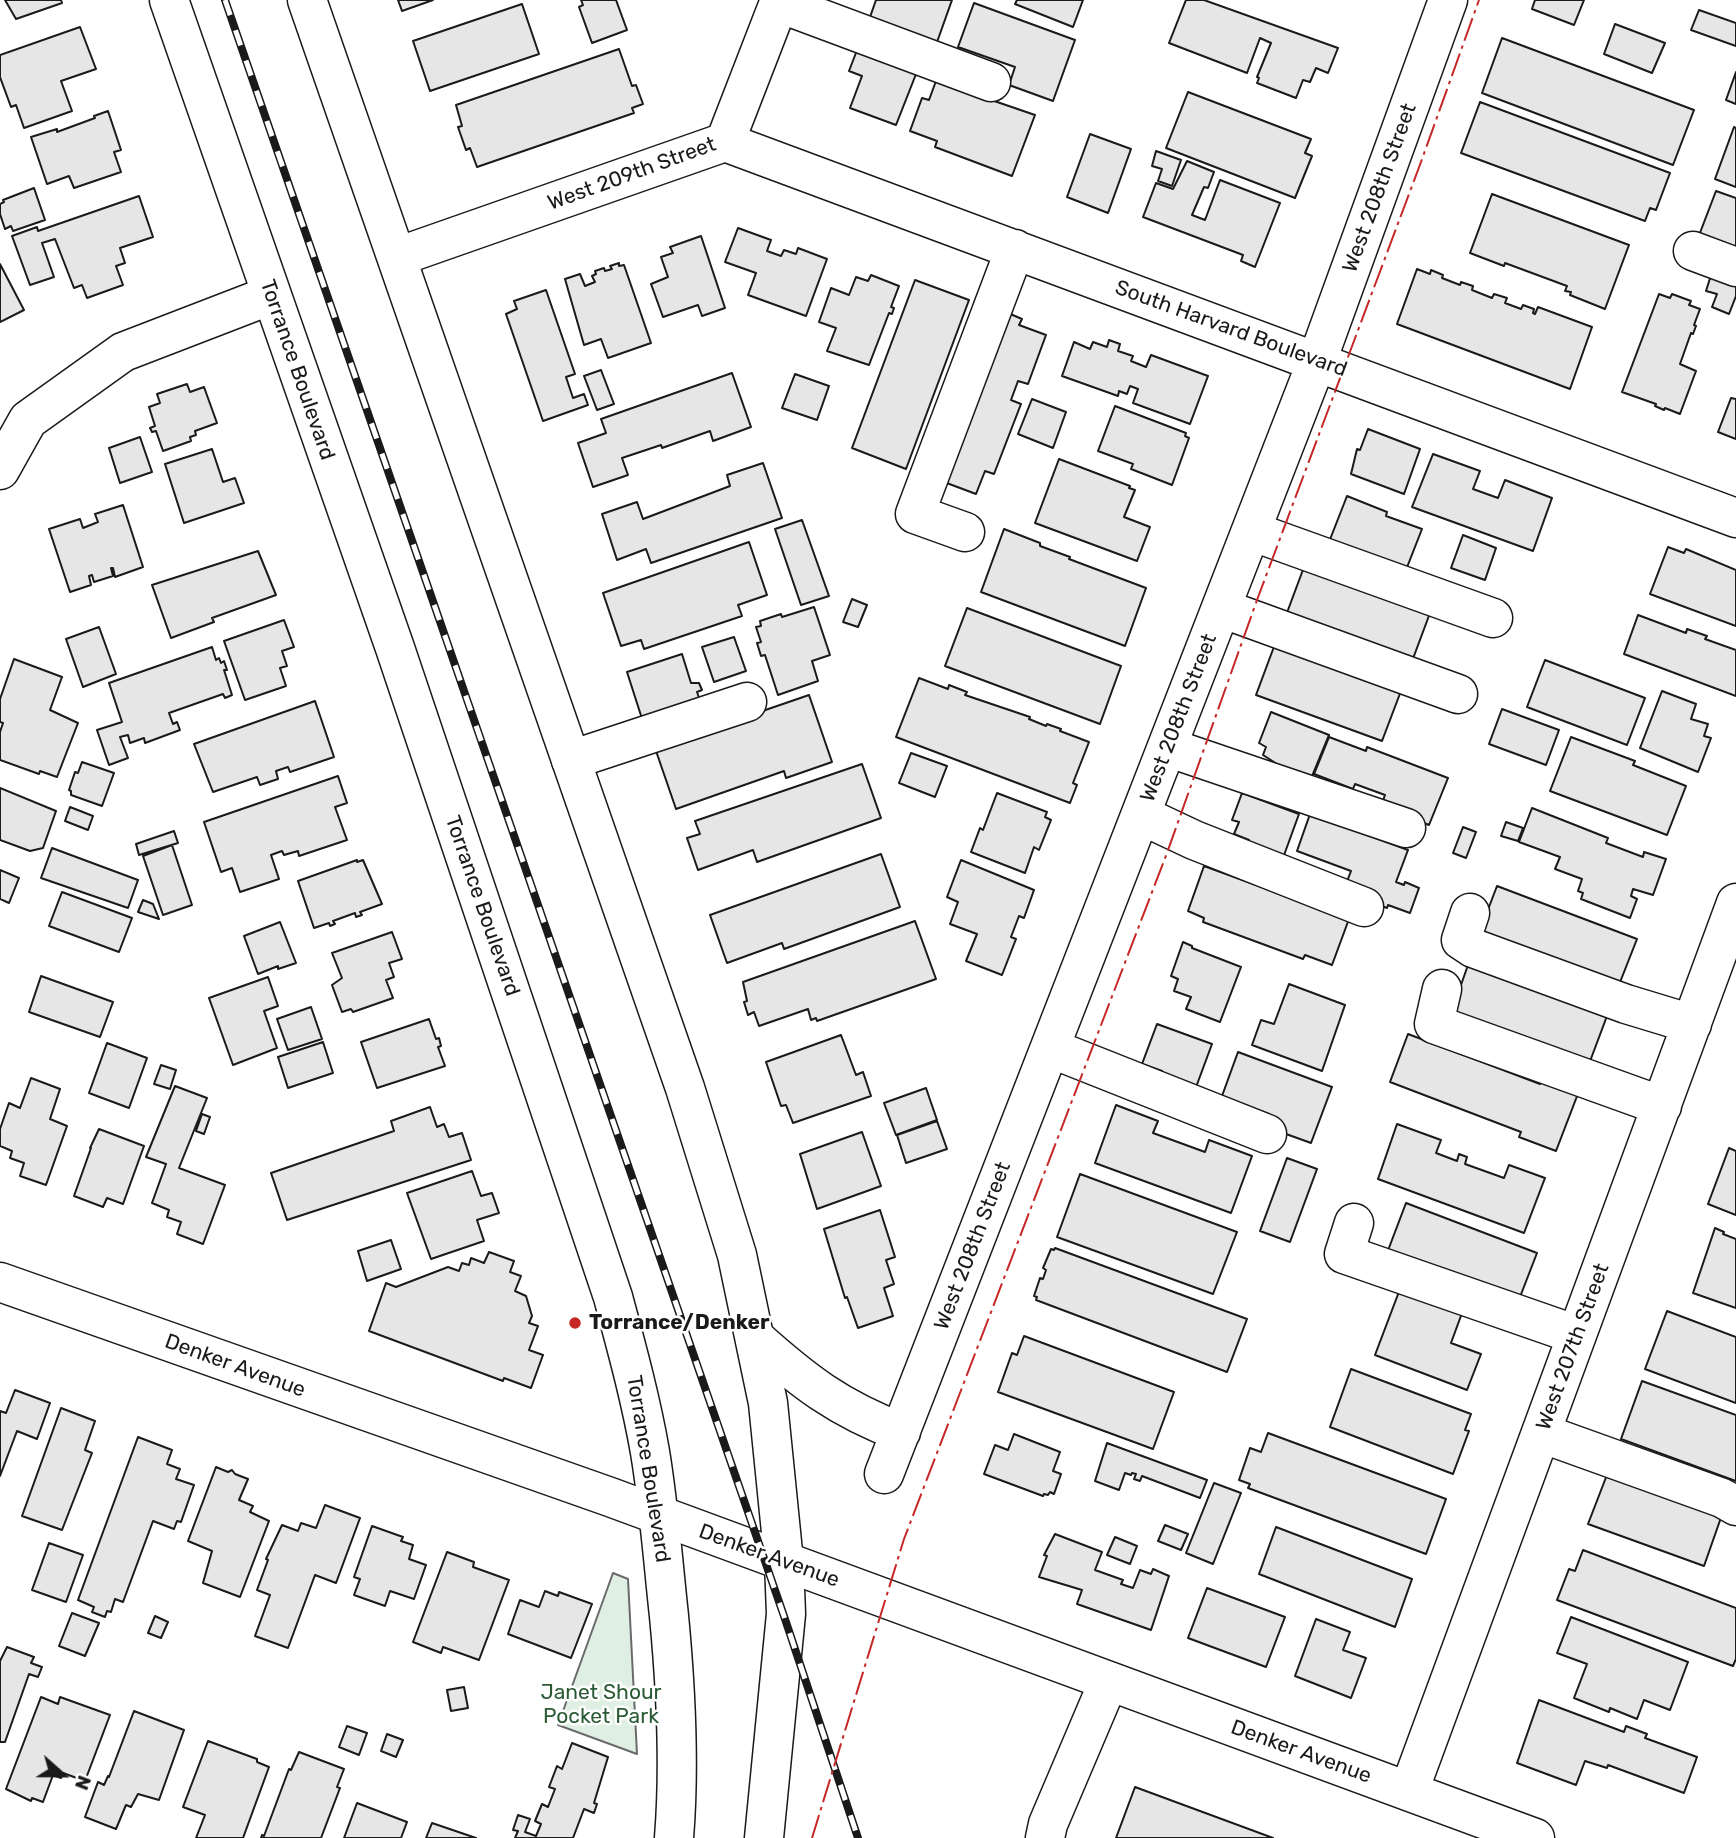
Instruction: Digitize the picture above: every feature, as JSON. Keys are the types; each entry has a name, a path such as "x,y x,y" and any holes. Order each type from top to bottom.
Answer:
{"street":[{"name":"Torrance Boulevard","path":"169,0 395,648 613,1297 638,1391 659,1516 674,1677 677,1799 674,1838"},
{"path":"307,0 685,1088 737,1255 768,1403 784,1562 786,1615 764,1838"},
{"name":"West 208th Street","path":"884,1474 1317,361 1448,0"},
{"path":"779,1 991,82"},
{"name":"West 209th Street","path":"397,257 725,142 779,1"},
{"name":"South Harvard Boulevard","path":"725,142 1736,518"},
{"path":"965,533 915,514 1015,249"},
{"path":"1693,251 1736,267"},
{"path":"0,470 28,420 123,352 271,295"},
{"path":"1251,531 1493,618"},
{"path":"1221,608 1458,694"},
{"path":"570,760 747,702"},
{"path":"1167,747 1406,828"},
{"path":"1141,815 1194,840 1364,907"},
{"name":"West 207th Street","path":"1409,1791 1736,903"},
{"path":"1470,913 1461,940 1473,948 1626,1004 1692,1024"},
{"path":"1443,989 1434,1024 1661,1105"},
{"path":"1050,1048 1267,1133"},
{"path":"1354,1223 1344,1254 1577,1335"},
{"name":"Denker Avenue","path":"0,1282 659,1516 1535,1838"},
{"path":"755,1338 795,1374 826,1396 864,1418 901,1432"},
{"path":"1545,1423 1736,1485"},
{"path":"1545,1423 1736,1506"},
{"path":"1045,1838 1048,1824 1108,1683"}],"green space":[{"name":"Janet Shour Pocket Park","path":"613,1573 628,1579 637,1754 558,1725"}],"building":[{"path":"5,0 61,0 62,3 16,19"},
{"path":"398,0 433,0 402,11"},
{"path":"581,0 616,0 627,30 592,43 579,7 583,5"},
{"path":"876,0 952,0 936,45 869,20"},
{"path":"1017,0 1083,0 1073,27 1015,4"},
{"path":"1186,0 1204,0 1338,48 1328,73 1316,68 1310,82 1303,80 1296,98 1257,83 1271,43 1260,38 1247,73 1169,43"},
{"path":"1535,0 1584,0 1574,25 1532,9"},
{"path":"974,3 1075,40 1053,101 1009,85 1015,67 958,47"},
{"path":"522,4 539,54 430,91 413,41"},
{"path":"1699,10 1736,23 1736,46 1691,30"},
{"path":"1615,24 1665,43 1652,73 1604,54"},
{"path":"80,27 96,69 61,81 72,111 24,128 16,105 11,107 0,77 0,55"},
{"path":"1502,38 1694,110 1673,165 1482,93"},
{"path":"859,45 918,69 896,125 850,108 862,76 849,71"},
{"path":"619,49 632,86 636,85 643,104 632,108 634,113 477,167 470,148 466,150 458,127 462,126 456,105"},
{"path":"1736,72 1736,104 1726,100"},
{"path":"936,81 1035,115 1012,176 935,147 937,141 910,131 922,98 929,100"},
{"path":"1188,92 1311,139 1305,153 1312,156 1295,198 1166,148"},
{"path":"1480,102 1670,173 1656,210 1650,208 1645,221 1461,153"},
{"path":"108,111 121,150 114,152 121,172 74,188 69,176 47,184 31,137 57,129 57,132"},
{"path":"1734,127 1736,128 1736,187 1715,179"},
{"path":"1090,134 1131,149 1108,213 1067,197"},
{"path":"1156,151 1181,160 1172,186 1158,181 1162,169 1152,166"},
{"path":"1187,161 1214,172 1192,215 1205,220 1220,180 1280,203 1255,267 1241,261 1243,255 1143,217 1156,183 1173,189"},
{"path":"34,188 45,220 13,231 11,226 5,229 0,204 3,200"},
{"path":"1716,191 1736,198 1736,257 1698,238"},
{"path":"1492,194 1629,245 1605,309 1570,295 1571,292 1565,291 1567,286 1470,253"},
{"path":"139,196 153,237 120,248 125,263 116,266 123,285 87,298 82,285 74,288 55,239 42,243 54,277 30,285 12,236 37,227 38,231"},
{"path":"738,228 771,240 767,251 781,256 784,250 796,254 798,248 827,259 806,316 748,295 756,273 725,262"},
{"path":"701,236 725,308 702,316 698,305 663,317 651,284 668,277 661,257 673,253 670,247"},
{"path":"619,263 619,266 624,265 651,343 608,358 601,339 584,345 565,279 580,274 585,286 595,282 592,276 596,274 595,271 612,269 610,266"},
{"path":"0,264 24,310 0,322"},
{"path":"1417,269 1430,274 1431,270 1460,285 1461,282 1473,286 1472,290 1492,298 1494,294 1507,298 1505,303 1521,309 1523,305 1534,309 1535,314 1538,307 1592,327 1570,389 1397,324"},
{"path":"871,275 899,286 891,307 894,308 892,314 889,313 869,365 827,351 836,328 819,322 831,288 849,295 856,277 868,281"},
{"path":"1711,275 1736,285 1736,296 1729,314 1712,307 1717,294 1706,291"},
{"path":"915,280 969,300 906,469 852,448"},
{"path":"546,290 575,374 566,377 573,398 584,394 588,405 543,421 506,314 517,309 514,301"},
{"path":"1659,294 1670,298 1672,294 1691,301 1689,305 1700,309 1680,364 1696,371 1680,414 1622,392"},
{"path":"1001,310 1022,319 1019,325 1046,335 1028,384 1018,381 1011,400 1021,404 994,474 985,471 976,494 936,479"},
{"path":"1109,340 1120,344 1118,351 1133,356 1131,361 1146,367 1151,355 1208,376 1190,424 1133,403 1138,389 1130,386 1127,394 1119,391 1118,396 1062,376 1074,342 1090,349 1093,342 1107,347"},
{"path":"601,370 614,404 597,410 584,376"},
{"path":"732,373 751,427 713,441 710,431 662,448 661,445 622,458 628,475 593,487 578,443 606,433 601,419"},
{"path":"795,374 829,386 817,420 782,408"},
{"path":"187,384 190,392 204,387 217,423 195,431 196,435 190,437 191,441 163,451 156,431 152,432 150,428 155,426 149,407 160,403 157,394"},
{"path":"1731,398 1736,399 1736,439 1718,432"},
{"path":"1032,399 1066,412 1053,448 1018,434"},
{"path":"1115,406 1186,433 1185,436 1189,438 1172,485 1131,469 1133,464 1098,451"},
{"path":"1368,429 1420,449 1404,494 1351,474 1357,449 1360,450"},
{"path":"140,437 152,472 120,483 109,448"},
{"path":"212,449 223,482 235,478 244,503 184,523 165,464"},
{"path":"1433,454 1480,471 1473,489 1498,498 1505,480 1552,498 1533,551 1412,507"},
{"path":"1059,459 1135,490 1124,517 1150,527 1137,561 1035,523"},
{"path":"763,463 782,518 651,563 646,549 617,560 602,514 637,502 643,519 730,486 727,475"},
{"path":"1347,496 1387,512 1386,516 1422,529 1404,575 1329,542"},
{"path":"123,505 143,567 115,577 111,568 113,576 94,582 92,575 89,576 91,585 70,592 49,529 80,519 83,528 98,522 95,514"},
{"path":"802,520 829,596 801,605 775,529"},
{"path":"1004,529 1040,543 1040,546 1070,557 1069,559 1146,588 1125,646 981,592"},
{"path":"1463,535 1496,548 1485,580 1451,568"},
{"path":"749,542 767,595 738,605 742,616 644,649 641,640 621,646 603,593"},
{"path":"1668,547 1684,553 1686,549 1736,570 1736,626 1650,594"},
{"path":"258,551 276,595 212,618 214,622 171,638 152,585"},
{"path":"1307,559 1433,605 1411,664 1285,618"},
{"path":"852,599 867,605 858,627 843,622"},
{"path":"814,607 830,655 812,661 818,681 778,695 765,655 761,656 757,643 761,642 756,627 761,626 760,621"},
{"path":"967,608 1121,666 1100,724 945,666"},
{"path":"1638,615 1686,633 1687,629 1707,636 1705,639 1736,650 1736,696 1624,654"},
{"path":"284,620 294,647 282,651 287,666 280,668 286,686 245,700 224,641"},
{"path":"99,627 116,674 83,687 66,639"},
{"path":"734,637 746,671 714,682 702,647"},
{"path":"1275,644 1404,683 1382,741 1256,695"},
{"path":"212,647 216,660 219,658 221,663 224,661 232,695 225,698 223,694 169,713 173,724 177,722 180,730 145,743 144,738 130,743 128,735 120,737 128,758 109,765 97,730 122,722 109,683"},
{"path":"682,654 691,683 699,683 702,690 697,692 703,709 645,728 627,672"},
{"path":"14,659 62,677 50,710 78,723 57,777 40,771 39,774 0,760 0,732 3,723 0,722 0,699"},
{"path":"1545,660 1645,698 1627,745 1527,707"},
{"path":"919,678 948,689 949,685 967,692 965,695 1030,717 1029,719 1061,729 1060,731 1089,742 1073,783 1077,785 1070,803 896,737"},
{"path":"1662,691 1696,704 1691,719 1708,724 1704,736 1711,738 1698,772 1640,748"},
{"path":"809,695 832,762 786,778 784,771 676,809 655,748"},
{"path":"315,701 334,757 290,772 288,767 276,771 278,779 260,785 257,777 213,792 194,744"},
{"path":"1502,709 1559,730 1546,765 1489,744"},
{"path":"1271,712 1329,735 1306,791 1263,755 1266,747 1259,743"},
{"path":"1329,737 1366,751 1367,747 1448,778 1429,825 1381,806 1385,795 1355,784 1353,789 1314,774"},
{"path":"1571,737 1635,761 1633,765 1686,786 1667,835 1550,791"},
{"path":"911,753 947,766 935,797 899,783"},
{"path":"82,762 114,773 102,806 71,795 69,790 75,772 78,773"},
{"path":"862,764 881,818 757,862 753,850 698,870 687,838 700,834 695,821"},
{"path":"338,776 347,803 335,807 347,840 299,856 298,851 284,855 282,851 271,855 279,879 240,892 232,868 221,872 204,822"},
{"path":"0,788 56,811 43,848 30,851 0,840"},
{"path":"997,793 1047,812 1045,817 1051,820 1039,850 1034,847 1025,873 971,852 980,828 983,830"},
{"path":"1242,793 1299,814 1279,869 1243,856 1249,840 1234,834 1239,822 1232,820"},
{"path":"70,807 93,816 88,830 65,821"},
{"path":"1532,808 1608,838 1606,843 1643,857 1644,852 1666,859 1653,895 1633,889 1631,896 1637,899 1630,918 1581,899 1583,893 1578,891 1582,879 1555,869 1560,857 1519,842"},
{"path":"1310,814 1408,850 1396,882 1404,885 1405,882 1419,888 1410,913 1388,905 1387,908 1343,892 1351,871 1297,851"},
{"path":"1506,822 1523,828 1518,841 1501,836"},
{"path":"1463,827 1476,832 1466,858 1453,853"},
{"path":"174,831 178,843 139,855 136,844"},
{"path":"172,845 192,905 163,915 143,856"},
{"path":"52,848 138,880 128,908 41,878"},
{"path":"881,854 900,907 784,949 782,943 727,963 710,915"},
{"path":"363,860 382,904 360,912 362,915 356,917 355,913 333,921 335,924 330,926 329,923 314,928 298,881"},
{"path":"961,860 1034,890 1024,918 1019,916 1011,937 1016,939 1002,975 966,961 977,934 950,924 958,902 947,897"},
{"path":"1204,866 1349,919 1332,965 1305,955 1303,959 1203,922 1204,918 1188,911"},
{"path":"0,870 19,878 9,903 0,899"},
{"path":"1497,886 1637,939 1615,995 1476,941"},
{"path":"62,892 132,918 119,952 49,926"},
{"path":"143,900 153,904 159,919 138,912"},
{"path":"915,921 936,979 817,1021 816,1018 811,1020 808,1009 759,1026 754,1012 748,1015 743,982"},
{"path":"280,922 296,963 278,969 278,966 258,974 244,936"},
{"path":"392,932 402,959 389,963 394,977 386,980 393,998 353,1012 351,1009 342,1012 332,985 342,978 332,953"},
{"path":"1183,942 1241,967 1220,1022 1186,1009 1191,997 1174,991 1178,979 1171,976"},
{"path":"1468,965 1607,1016 1586,1072 1449,1019"},
{"path":"41,976 113,1002 100,1037 29,1012"},
{"path":"268,977 278,1006 264,1011 277,1048 233,1065 209,998"},
{"path":"1289,984 1345,1005 1322,1071 1252,1045 1261,1020 1274,1024"},
{"path":"311,1007 322,1039 288,1050 277,1019"},
{"path":"429,1019 436,1039 439,1038 441,1046 438,1047 445,1066 377,1088 361,1042"},
{"path":"1157,1024 1212,1044 1192,1098 1158,1085 1162,1071 1142,1064"},
{"path":"1408,1034 1540,1084 1543,1078 1579,1091 1556,1151 1519,1137 1521,1132 1390,1082"},
{"path":"841,1035 856,1075 863,1072 871,1096 793,1123 786,1105 781,1106 766,1062"},
{"path":"323,1042 333,1073 288,1088 278,1057"},
{"path":"107,1043 147,1058 129,1108 89,1093"},
{"path":"1238,1052 1332,1087 1311,1143 1264,1126 1269,1114 1222,1096"},
{"path":"161,1065 176,1070 170,1089 154,1084"},
{"path":"31,1078 60,1089 50,1119 67,1126 46,1185 20,1176 24,1163 10,1158 12,1151 0,1146 0,1129 9,1103 20,1108"},
{"path":"175,1086 207,1098 179,1168 225,1185 203,1244 177,1234 181,1222 167,1217 169,1210 152,1203 166,1164 146,1157"},
{"path":"926,1088 937,1120 896,1135 884,1103"},
{"path":"1116,1105 1158,1121 1153,1133 1205,1152 1209,1140 1252,1156 1231,1213 1095,1163"},
{"path":"430,1107 437,1127 444,1124 449,1137 462,1133 471,1160 287,1220 271,1173 394,1131 391,1121"},
{"path":"202,1114 210,1117 204,1134 196,1131"},
{"path":"937,1121 947,1149 906,1163 897,1135"},
{"path":"1397,1124 1441,1140 1436,1153 1457,1161 1459,1154 1467,1157 1465,1164 1504,1178 1509,1165 1545,1178 1524,1233 1378,1179"},
{"path":"99,1129 144,1146 123,1204 107,1198 103,1207 74,1196"},
{"path":"862,1132 881,1186 817,1209 800,1154"},
{"path":"1729,1148 1736,1151 1736,1215 1708,1204"},
{"path":"1287,1158 1317,1169 1290,1242 1260,1231"},
{"path":"472,1171 481,1196 492,1193 499,1213 477,1220 484,1241 431,1259 407,1193"},
{"path":"1080,1174 1237,1232 1213,1294 1057,1237"},
{"path":"1406,1203 1537,1253 1520,1297 1384,1261"},
{"path":"880,1210 895,1257 886,1260 894,1284 884,1288 893,1316 858,1328 847,1297 845,1298 824,1229"},
{"path":"1715,1228 1736,1239 1736,1308 1693,1293"},
{"path":"391,1240 401,1269 367,1281 358,1251"},
{"path":"1055,1248 1247,1319 1227,1372 1036,1300 1037,1297 1034,1296 1040,1278 1043,1279 1046,1270 1043,1268 1051,1249"},
{"path":"489,1252 514,1261 510,1272 521,1276 515,1291 526,1296 532,1316 529,1323 538,1326 529,1350 543,1355 531,1388 504,1378 503,1381 369,1331 386,1283 396,1287 448,1267 459,1271 462,1263 469,1265 471,1258 484,1263"},
{"path":"1400,1289 1462,1313 1451,1343 1481,1354 1467,1390 1375,1355"},
{"path":"1667,1311 1736,1337 1736,1403 1645,1369"},
{"path":"1024,1336 1174,1392 1153,1449 998,1392 1012,1353 1017,1355"},
{"path":"1351,1369 1471,1414 1465,1430 1469,1431 1453,1474 1330,1427"},
{"path":"1642,1381 1736,1415 1736,1481 1621,1439"},
{"path":"15,1390 50,1403 37,1439 17,1431 0,1476 0,1411 6,1413"},
{"path":"61,1408 95,1421 85,1450 92,1453 62,1530 22,1516"},
{"path":"1268,1433 1446,1499 1426,1554 1248,1488 1250,1484 1239,1480 1250,1448 1261,1452"},
{"path":"1014,1434 1060,1452 1053,1471 1061,1474 1054,1494 1050,1492 1043,1496 984,1474 995,1445 1008,1450"},
{"path":"138,1437 172,1450 167,1464 180,1469 176,1479 194,1485 181,1522 177,1521 174,1529 153,1521 123,1602 115,1599 111,1612 107,1611 105,1617 92,1612 94,1607 78,1600"},
{"path":"1107,1443 1207,1480 1200,1498 1142,1476 1140,1481 1134,1479 1136,1474 1132,1473 1125,1473 1119,1490 1095,1481"},
{"path":"216,1467 228,1472 232,1470 248,1479 239,1500 253,1506 250,1512 269,1521 240,1597 203,1583 212,1551 188,1541"},
{"path":"1610,1467 1724,1509 1704,1566 1588,1524"},
{"path":"1214,1483 1241,1493 1213,1564 1186,1553"},
{"path":"325,1505 360,1518 336,1583 315,1575 288,1648 255,1636 270,1595 257,1590 268,1560 266,1559 282,1525 298,1531 301,1523 316,1528"},
{"path":"1165,1525 1188,1534 1181,1550 1158,1541"},
{"path":"372,1526 403,1537 401,1541 413,1545 409,1559 426,1565 414,1599 390,1591 385,1606 354,1595 360,1579 354,1577"},
{"path":"1276,1527 1412,1579 1395,1627 1259,1574"},
{"path":"1055,1534 1102,1552 1095,1570 1123,1580 1121,1584 1133,1588 1140,1570 1151,1574 1153,1569 1169,1576 1151,1630 1077,1604 1082,1590 1039,1577 1047,1556 1044,1555"},
{"path":"1115,1537 1137,1546 1130,1564 1107,1555"},
{"path":"49,1543 83,1555 66,1602 32,1590"},
{"path":"1583,1550 1736,1608 1736,1659 1733,1666 1557,1600 1569,1569 1575,1571"},
{"path":"447,1552 474,1562 473,1567 509,1580 479,1660 443,1647 441,1653 413,1642"},
{"path":"1207,1588 1285,1617 1266,1667 1188,1638"},
{"path":"545,1591 558,1596 559,1592 592,1604 571,1658 508,1634 520,1600 539,1607"},
{"path":"72,1613 99,1623 85,1656 59,1646"},
{"path":"155,1616 168,1622 161,1638 148,1633"},
{"path":"1571,1617 1688,1662 1670,1710 1644,1700 1637,1719 1610,1708 1609,1712 1574,1698 1587,1664 1557,1653"},
{"path":"1316,1619 1350,1632 1343,1650 1366,1658 1351,1698 1295,1676"},
{"path":"7,1647 34,1657 31,1663 42,1667 38,1677 29,1674 5,1742 0,1742 0,1661"},
{"path":"464,1687 468,1708 451,1711 447,1690"},
{"path":"41,1697 58,1704 60,1697 110,1715 85,1781 63,1773 61,1778 53,1775 43,1802 32,1798 31,1801 6,1789"},
{"path":"1539,1700 1624,1732 1626,1726 1647,1734 1645,1738 1697,1757 1684,1793 1608,1765 1607,1768 1585,1761 1576,1785 1517,1763"},
{"path":"134,1711 184,1730 159,1800 138,1794 131,1807 126,1805 116,1829 85,1817 98,1782 104,1785 109,1777"},
{"path":"347,1726 367,1733 359,1755 339,1747"},
{"path":"387,1734 403,1740 396,1757 381,1751"},
{"path":"208,1741 257,1759 257,1762 269,1767 243,1838 196,1838 205,1815 183,1807"},
{"path":"572,1743 608,1757 594,1803 597,1804 594,1813 584,1809 573,1838 515,1838 518,1831 513,1830 518,1815 530,1819 525,1832 536,1836 541,1824 535,1821 542,1804 548,1807 555,1789 549,1787 557,1766 562,1769"},
{"path":"299,1752 344,1769 337,1787 340,1788 321,1838 261,1838 289,1769 291,1770"},
{"path":"1135,1787 1273,1838 1116,1838"},
{"path":"357,1803 407,1822 401,1838 344,1838"},
{"path":"432,1823 476,1838 426,1838"}],"railway":[{"path":"225,0 785,1619 858,1838"}],"power":[{"path":"812,1838 904,1539 1167,853 1257,600 1479,0"}],"place":[{"name":"Torrance/Denker","path":"575,1323"}]}
